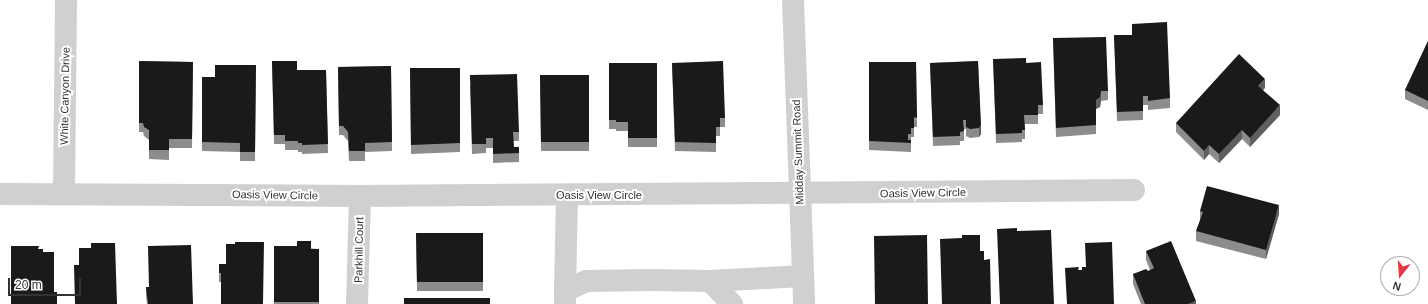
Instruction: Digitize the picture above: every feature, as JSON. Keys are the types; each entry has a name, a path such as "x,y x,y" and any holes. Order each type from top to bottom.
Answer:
{"street":[{"name":"White Canyon Drive","path":"64,193 66,0"},
{"name":"Midday Summit Road","path":"793,0 804,304"},
{"name":"Oasis View Circle","path":"0,194 64,193 360,196 800,194 1134,190"},
{"path":"565,298 568,195"},
{"name":"Parkhill Court","path":"358,304 360,196"},
{"path":"565,298 586,281 710,281 803,276"},
{"path":"710,281 732,304"}],"building":[{"path":"1167,22 1170,98 1148,101 1148,96 1143,96 1143,111 1117,112 1114,35 1132,35 1132,24"},
{"path":"1106,37 1108,91 1101,91 1100,97 1096,100 1096,125 1056,128 1053,38"},
{"path":"1428,41 1428,101 1405,90"},
{"path":"1239,54 1265,79 1258,86 1280,105 1250,138 1242,130 1219,154 1209,145 1204,151 1176,123"},
{"path":"1026,58 1026,63 1041,62 1043,105 1038,105 1038,115 1024,115 1025,130 1022,130 1022,133 996,134 993,59"},
{"path":"139,61 193,62 192,139 169,139 169,150 149,150 149,130 144,127 143,123 139,123"},
{"path":"272,61 297,61 297,70 326,70 328,144 302,145 302,143 298,143 298,141 285,141 285,135 274,135"},
{"path":"723,61 725,118 720,118 720,127 716,127 716,143 675,142 672,63"},
{"path":"978,61 981,125 979,128 970,129 966,127 966,120 963,120 964,131 960,132 960,136 933,137 930,63"},
{"path":"869,62 916,62 917,118 914,117 914,128 911,128 911,134 908,134 908,140 911,140 911,143 869,141"},
{"path":"609,63 657,63 657,138 628,138 628,122 616,122 616,120 609,120"},
{"path":"215,65 256,65 255,152 240,152 240,143 202,142 202,77 215,77"},
{"path":"391,66 392,142 365,143 365,151 349,151 348,132 343,126 339,126 338,67"},
{"path":"410,68 460,68 460,143 411,145"},
{"path":"517,74 519,132 513,132 514,147 519,147 519,153 493,154 493,138 486,138 486,144 472,144 470,75"},
{"path":"540,75 589,75 589,142 541,142"},
{"path":"1207,186 1279,205 1266,250 1196,231 1203,212 1200,211"},
{"path":"1017,228 1017,231 1051,230 1054,304 1000,304 997,229"},
{"path":"416,233 483,233 483,282 417,282"},
{"path":"927,235 928,304 875,304 874,236"},
{"path":"962,235 980,235 980,251 984,251 984,260 990,259 991,304 942,304 940,239 962,238"},
{"path":"297,241 311,241 311,249 319,249 319,302 274,302 274,246 297,246"},
{"path":"1171,241 1196,301 1188,304 1145,304 1133,274 1146,269 1148,271 1154,268 1146,251"},
{"path":"235,242 264,242 263,304 221,304 221,273 219,273 219,264 226,264 226,244 235,244"},
{"path":"1112,242 1114,304 1067,304 1065,268 1079,267 1078,270 1082,270 1082,267 1086,267 1085,243"},
{"path":"91,243 115,243 117,304 75,304 74,265 79,265 79,248 91,248"},
{"path":"191,245 193,304 148,304 146,287 149,287 148,246"},
{"path":"11,246 39,246 38,249 43,249 43,252 54,252 54,292 57,292 57,304 11,304"},
{"path":"404,298 490,298 490,304 404,304"}]}
